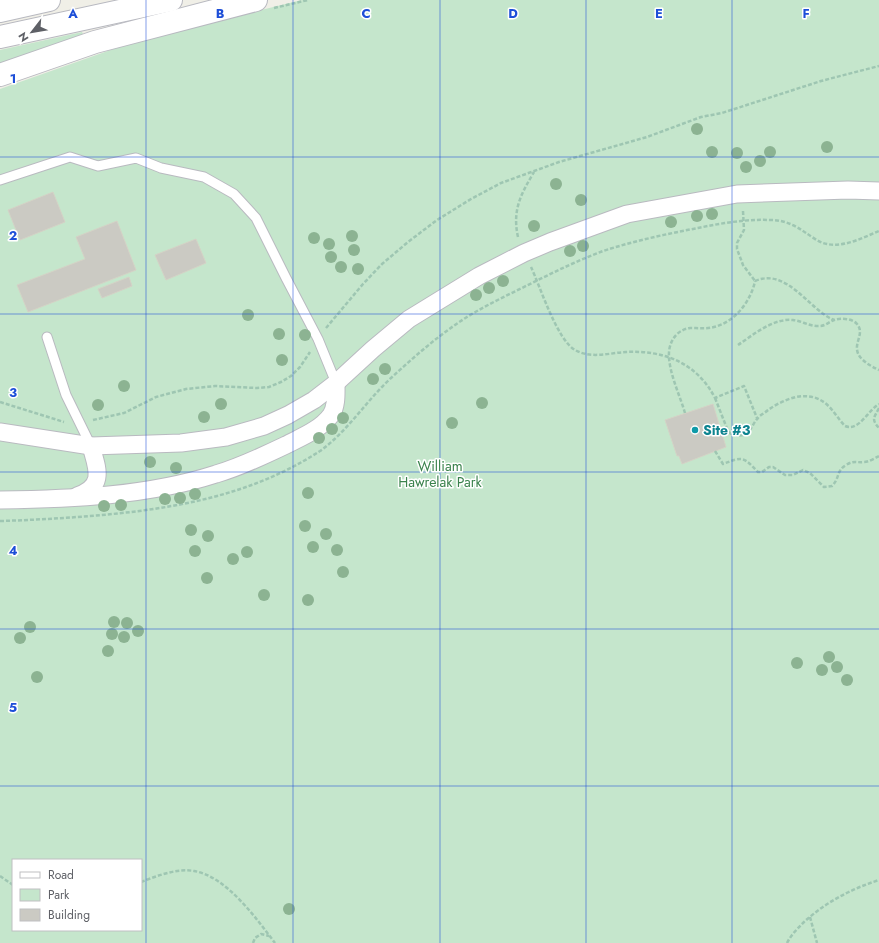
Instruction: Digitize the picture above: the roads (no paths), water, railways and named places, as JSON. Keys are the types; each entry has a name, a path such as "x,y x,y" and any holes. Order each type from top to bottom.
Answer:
{"main road":[{"path":"0,10 49,0"},
{"path":"0,37 171,0"},
{"path":"0,75 95,42 256,0"}],"street":[{"path":"0,432 91,446 181,443 226,437 264,426 288,415 314,400 336,383 409,319 479,276 524,253 627,214 742,193 848,190 879,191"},
{"path":"0,500 122,494 168,486 216,475 263,457 323,424 332,414 336,401 336,383"},
{"path":"73,497 89,489 98,479 98,470 91,446"}],"lane":[{"path":"0,180 70,157 98,166 136,158 161,168 204,176 234,194 256,218 318,340 336,383"},
{"path":"47,337 66,395 91,446"}],"place":[{"name":"Site #3","path":"695,430"}],"park label":[{"name":"William Hawrelak Park","path":"440,474"}]}
